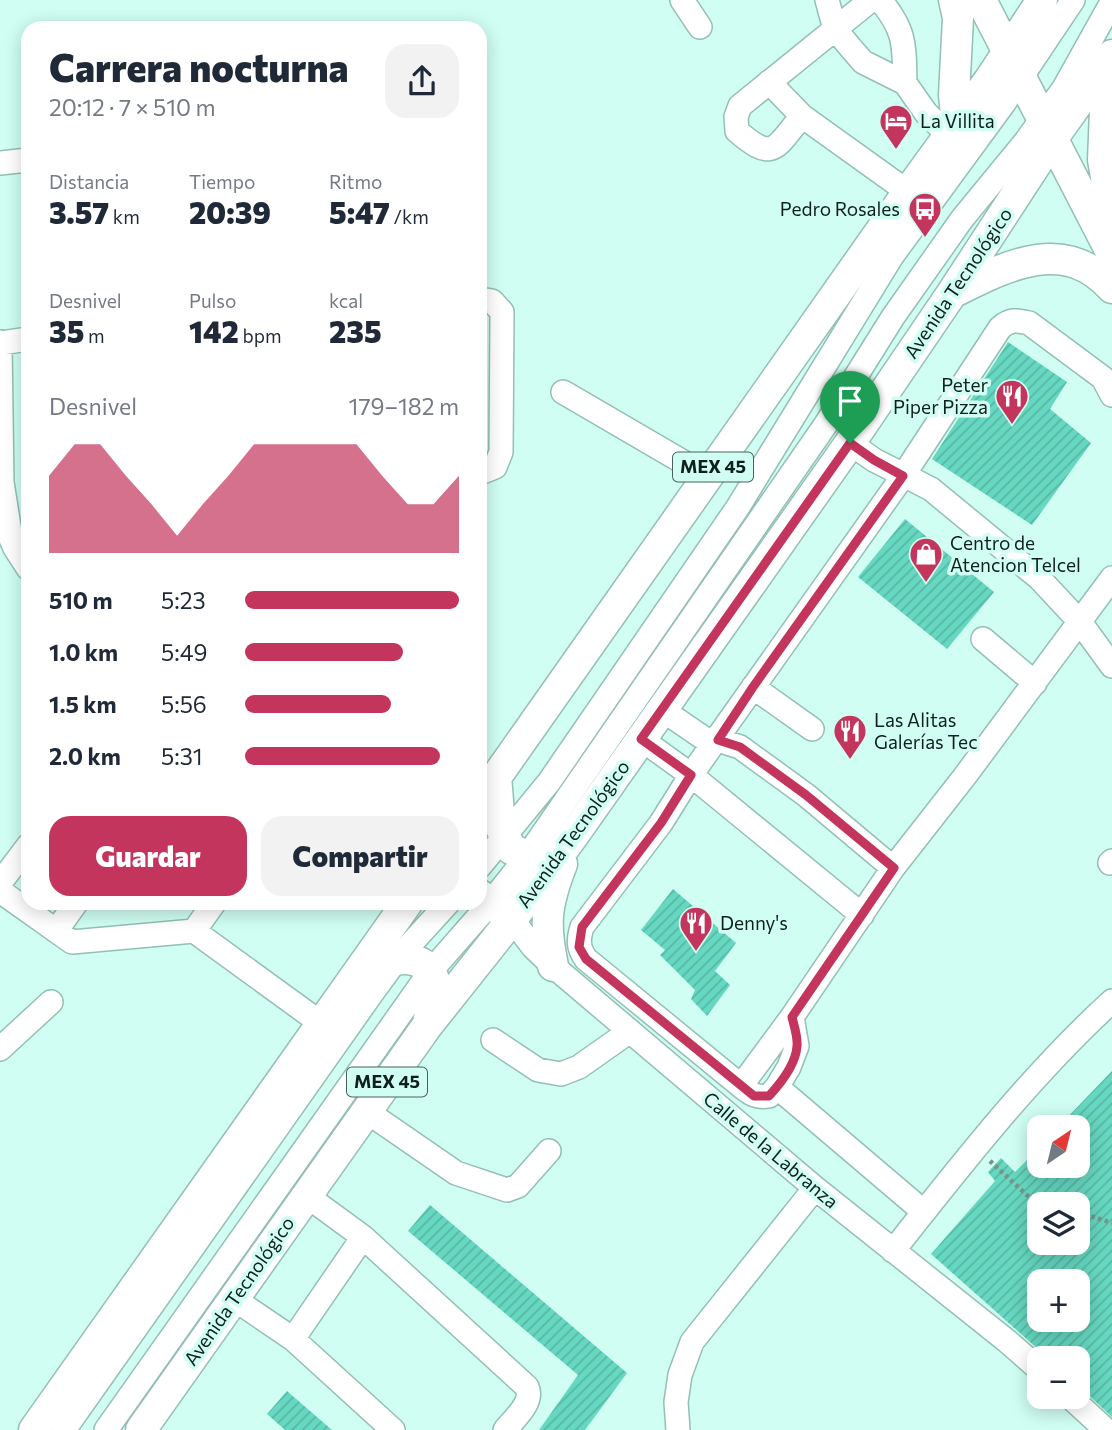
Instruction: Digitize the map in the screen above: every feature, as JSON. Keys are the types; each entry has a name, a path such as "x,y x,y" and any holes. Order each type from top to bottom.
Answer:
{"main road":[{"path":"953,130 958,18 954,0"},
{"path":"981,0 1112,254"},
{"name":"MEX 45","path":"488,788 953,130 1014,64 1042,0"},
{"path":"1110,59 1103,160 1112,211"},
{"name":"Avenida Tecnológico","path":"489,905 565,847 850,443 952,293 1048,128 1110,59"},
{"path":"952,293 1003,267 1031,259 1058,258 1081,265 1112,288"},
{"path":"488,788 500,826 515,848 565,847 547,914 547,937 553,966"},
{"path":"34,1430 402,910"},
{"name":"Avenida Tecnológico","path":"142,1429 427,1026 486,910"},
{"path":"359,973 397,959 416,961 428,968 436,989 427,1026"}],"street":[{"path":"682,0 700,27"},
{"path":"827,0 835,29 863,62 905,83 926,113 953,130"},
{"path":"802,116 777,146 768,149 757,148 737,131 736,117 740,106 872,0"},
{"path":"880,0 894,17 904,41 905,83"},
{"path":"489,905 549,782 738,507 1014,64 1073,0"},
{"path":"487,862 515,848 826,424 893,317 962,219 1048,128 1064,88 1112,2"},
{"path":"769,82 802,116 908,192"},
{"path":"0,163 21,161"},
{"path":"487,301 502,312 501,452 495,467 487,470"},
{"path":"792,1017 797,1046 789,1067 769,1096 754,1096 586,959 579,947 582,927 661,823 691,775 903,476 1000,328 1007,321 1029,323 1103,377 1112,394"},
{"path":"21,340 0,343 1,483 13,534 21,552"},
{"path":"563,392 707,476"},
{"path":"850,443 874,460 931,489 1039,579 1080,622 1112,666"},
{"path":"741,1086 792,1017 894,868 1112,578"},
{"path":"983,639 1035,683"},
{"path":"753,687 812,729"},
{"path":"661,709 705,739 740,747 806,795 894,868"},
{"path":"641,739 691,775 862,915"},
{"path":"0,883 21,855"},
{"path":"0,891 21,906"},
{"name":"Calle de la Labranza","path":"489,905 553,966 815,1188 1027,1359"},
{"path":"27,910 72,942 194,931 323,1024"},
{"path":"56,931 71,910"},
{"path":"194,931 209,910"},
{"path":"64,1430 397,959 442,910"},
{"path":"106,1430 430,972 485,910"},
{"path":"894,1251 1061,1051 1112,1001"},
{"path":"0,1049 51,1002"},
{"path":"493,1040 538,1070 561,1074 579,1067 630,1031"},
{"path":"777,1087 925,1212"},
{"path":"366,1111 456,1173 507,1190 518,1186 549,1151"},
{"path":"678,1430 676,1402 680,1375 692,1342 815,1188"},
{"path":"307,1196 363,1237 527,1387 530,1394 528,1401 505,1430"},
{"path":"293,1339 363,1237"},
{"path":"234,1298 293,1339 393,1430"},
{"path":"1083,1409 1106,1430"}],"path":[{"path":"975,1151 995,1164 1027,1195"},
{"path":"1090,1216 1112,1223"}],"building":[{"name":"Peter Piper Pizza","path":"1008,342 1067,382 1050,409 1091,443 1032,525 932,459"},
{"name":"Centro de Atencion Telcel","path":"905,519 994,592 947,649 858,577"},
{"name":"Denny's","path":"673,889 736,943 715,971 730,985 707,1016 691,999 695,990 660,955 665,950 641,930"},
{"path":"1112,1071 1112,1417 1090,1396 1090,1346 1034,1346 931,1254 995,1181 988,1172 1001,1158 1015,1172 1027,1160 1027,1178 1090,1178 1090,1115 1070,1115"},
{"path":"430,1205 627,1373 585,1430 539,1430 578,1375 408,1231"},
{"path":"287,1391 332,1430 285,1430 267,1414"}],"place":[{"name":"La Villita","path":"896,151"},
{"name":"Pedro Rosales","path":"925,239"},
{"name":"Peter Piper Pizza","path":"1012,426"},
{"name":"Centro de Atencion Telcel","path":"926,584"},
{"name":"Las Alitas Galerías Tec","path":"850,761"},
{"name":"Denny's","path":"696,953"}],"route":[{"path":"850,443 903,476 718,740 740,747 806,795 894,868 792,1017 797,1046 789,1067 769,1096 761,1097 754,1096 741,1086 586,959 579,947 579,940 582,927 661,823 691,775 641,739 850,443"}]}
